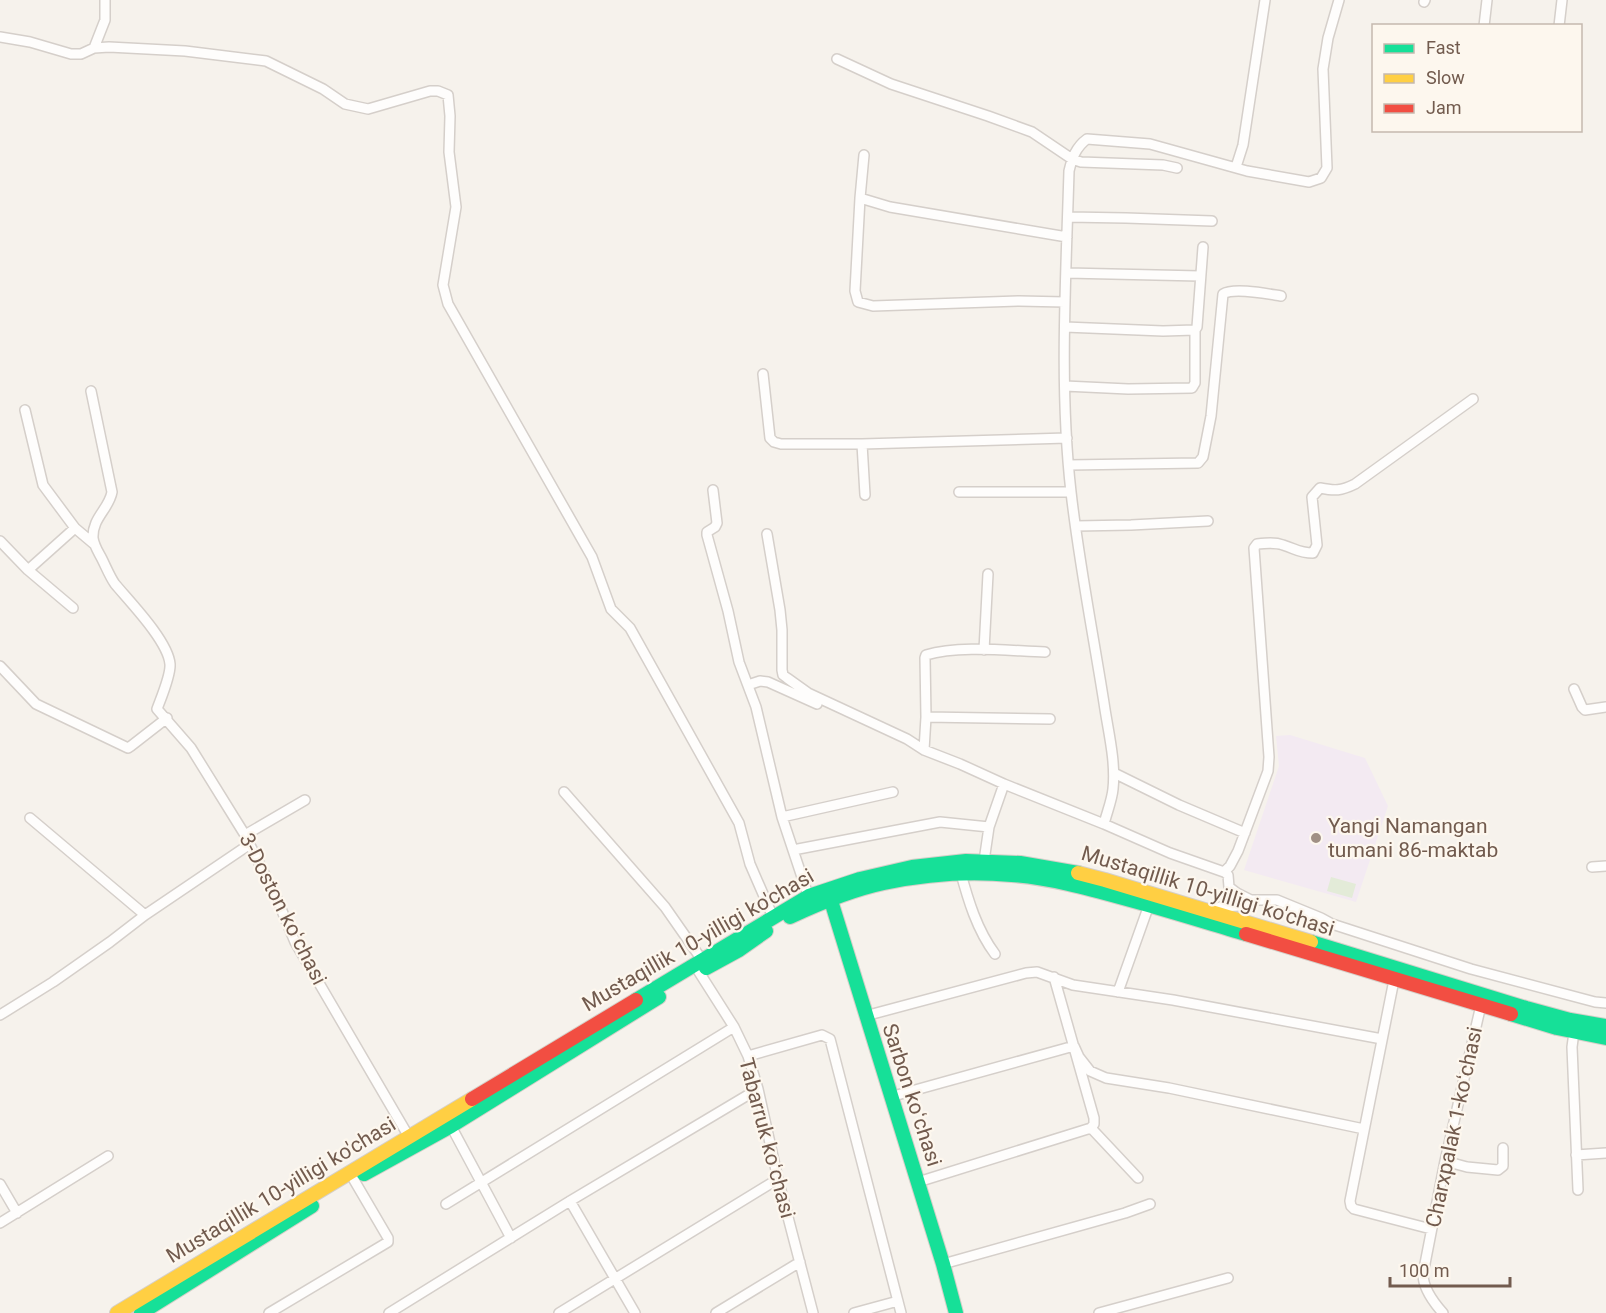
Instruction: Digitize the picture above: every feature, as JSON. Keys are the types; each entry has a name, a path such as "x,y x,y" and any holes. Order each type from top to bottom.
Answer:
{"main road":[{"name":"Mustaqillik 10-yilligi ko'chasi","path":"959,868 984,861 1019,863 1055,868 1105,880 1526,1008 1570,1020 1606,1026"},
{"name":"Mustaqillik 10-yilligi ko'chasi","path":"141,1313 354,1180 451,1126 773,917 896,869 924,864 1045,879 1096,890 1557,1028 1606,1038"},
{"name":"Sarbon koʻchasi","path":"829,894 956,1313"},
{"name":"Mustaqillik 10-yilligi ko'chasi","path":"117,1313 409,1137 700,966 739,950 810,901"}],"street":[{"path":"94,48 105,20 105,0"},
{"path":"1236,167 1243,145 1265,0"},
{"path":"1104,824 1113,791 1114,773 1081,566 1071,492 1067,438 1065,302 1069,171 1072,159 1079,145 1087,139 1150,144 1247,171 1309,182 1321,178 1327,168 1323,69 1328,38 1339,0"},
{"path":"1484,24 1487,0"},
{"path":"1559,24 1562,0"},
{"path":"0,37 30,42 71,54 81,54 94,48 109,47 185,51 266,61 323,89 345,104 368,109 430,91 448,95 449,152 456,207 443,285 448,304 592,557 611,609 630,628 739,823 750,864 773,917"},
{"path":"837,59 891,84 1032,132 1080,162 1163,165 1177,168"},
{"path":"864,155 855,291 858,302 873,306 1019,301 1065,302"},
{"path":"860,198 890,207 1067,237"},
{"path":"1068,217 1212,221"},
{"path":"1065,386 1128,389 1192,387 1195,383 1195,330 1203,247"},
{"path":"1067,273 1200,276"},
{"path":"1069,465 1198,463 1203,457 1211,416 1223,294 1227,291 1236,291 1281,296"},
{"path":"1065,327 1195,330"},
{"path":"763,374 770,438 781,444 1067,438"},
{"path":"0,666 36,704 128,748 167,718 158,709 170,664 166,652 157,635 114,582 94,544 97,518 111,499 112,492 91,391"},
{"path":"1224,872 1238,851 1268,771 1269,757 1254,548 1257,544 1276,543 1302,553 1313,554 1317,545 1312,497 1320,488 1334,491 1355,484 1473,399"},
{"path":"25,410 43,485 75,528 94,544"},
{"path":"862,444 865,495"},
{"path":"713,490 717,523 707,532 707,535 728,610 739,662 756,707 783,817 810,901"},
{"path":"959,492 1071,492"},
{"path":"1076,526 1208,521"},
{"path":"28,570 75,528"},
{"path":"766,534 780,610 783,675 808,693 907,739 924,750 1170,853 1224,872 1228,875 1229,887 1251,900 1277,900 1332,924 1471,969 1606,1003"},
{"path":"0,541 28,570 73,608"},
{"path":"984,650 988,574"},
{"path":"924,750 926,655 950,651 984,650 1045,652"},
{"path":"748,685 760,681 768,682 898,740 907,739"},
{"path":"1574,689 1582,707 1586,710 1606,707"},
{"path":"926,717 1050,719"},
{"name":"3-Doston koʻchasi","path":"167,718 191,748 248,839 295,942 409,1137"},
{"path":"1114,773 1179,805 1245,833"},
{"path":"984,861 989,827 1004,784"},
{"name":"Tabarruk koʻchasi","path":"564,792 665,907 734,1027 748,1056 813,1313"},
{"path":"783,817 893,792"},
{"path":"0,1015 53,982 110,942 248,839 305,800"},
{"path":"30,818 145,915"},
{"path":"793,850 940,822 989,827"},
{"path":"1592,867 1606,866"},
{"path":"959,868 970,905 985,941 995,954"},
{"path":"1209,913 1220,907 1239,906 1251,900"},
{"path":"1118,992 1149,905"},
{"path":"865,1016 1037,972 1073,985 1173,1000 1382,1039"},
{"path":"918,1182 1091,1128 1094,1124 1054,977"},
{"path":"1394,980 1350,1201 1354,1209 1431,1229"},
{"name":"Charxpalak 1-koʻchasi","path":"1443,1313 1423,1282 1445,1161 1481,1005"},
{"path":"446,1204 734,1027"},
{"path":"1574,1032 1572,1047 1578,1190"},
{"path":"748,1056 822,1035 830,1039 901,1313"},
{"path":"890,1097 1074,1046"},
{"path":"1074,1046 1090,1071 1106,1078 1169,1088 1364,1129"},
{"path":"389,1313 570,1201 758,1089"},
{"path":"451,1126 511,1238"},
{"path":"1091,1128 1138,1178"},
{"path":"1445,1161 1467,1167 1498,1170 1503,1166 1503,1148"},
{"path":"1576,1155 1606,1153"},
{"path":"0,1223 108,1156"},
{"path":"559,1313 778,1179"},
{"path":"268,1313 388,1242 354,1180"},
{"path":"0,1184 17,1213"},
{"path":"570,1201 635,1313"},
{"path":"943,1264 1150,1204"},
{"path":"716,1313 800,1262"},
{"path":"1099,1313 1228,1278"},
{"path":"854,1313 898,1301"}],"shaded area":[{"name":"Yangi Namangan tumani 86-maktab","path":"1290,735 1365,758 1388,806 1356,902 1244,870 1279,766 1276,736"}],"green space":[{"path":"1331,877 1356,884 1352,898 1327,891"}],"traffic: fast":[{"path":"636,1000 809,896 860,879 912,867 966,861 1020,863 1078,873"},
{"path":"790,917 836,897 884,883 916,877 980,873 1026,876 1082,887 1246,934"},
{"path":"828,891 956,1313"},
{"path":"706,968 739,950 766,931"},
{"path":"1311,942 1526,1008 1570,1020 1606,1026"},
{"path":"364,1174 451,1126 659,997"},
{"path":"1511,1014 1557,1028 1606,1038"},
{"path":"141,1313 312,1206"}],"traffic: slow":[{"path":"1078,873 1311,942"},
{"path":"117,1313 472,1099"}],"traffic: jam":[{"path":"1246,934 1511,1014"},
{"path":"472,1099 636,1000"}],"place":[{"name":"Yangi Namangan tumani 86-maktab","path":"1316,838"}]}
